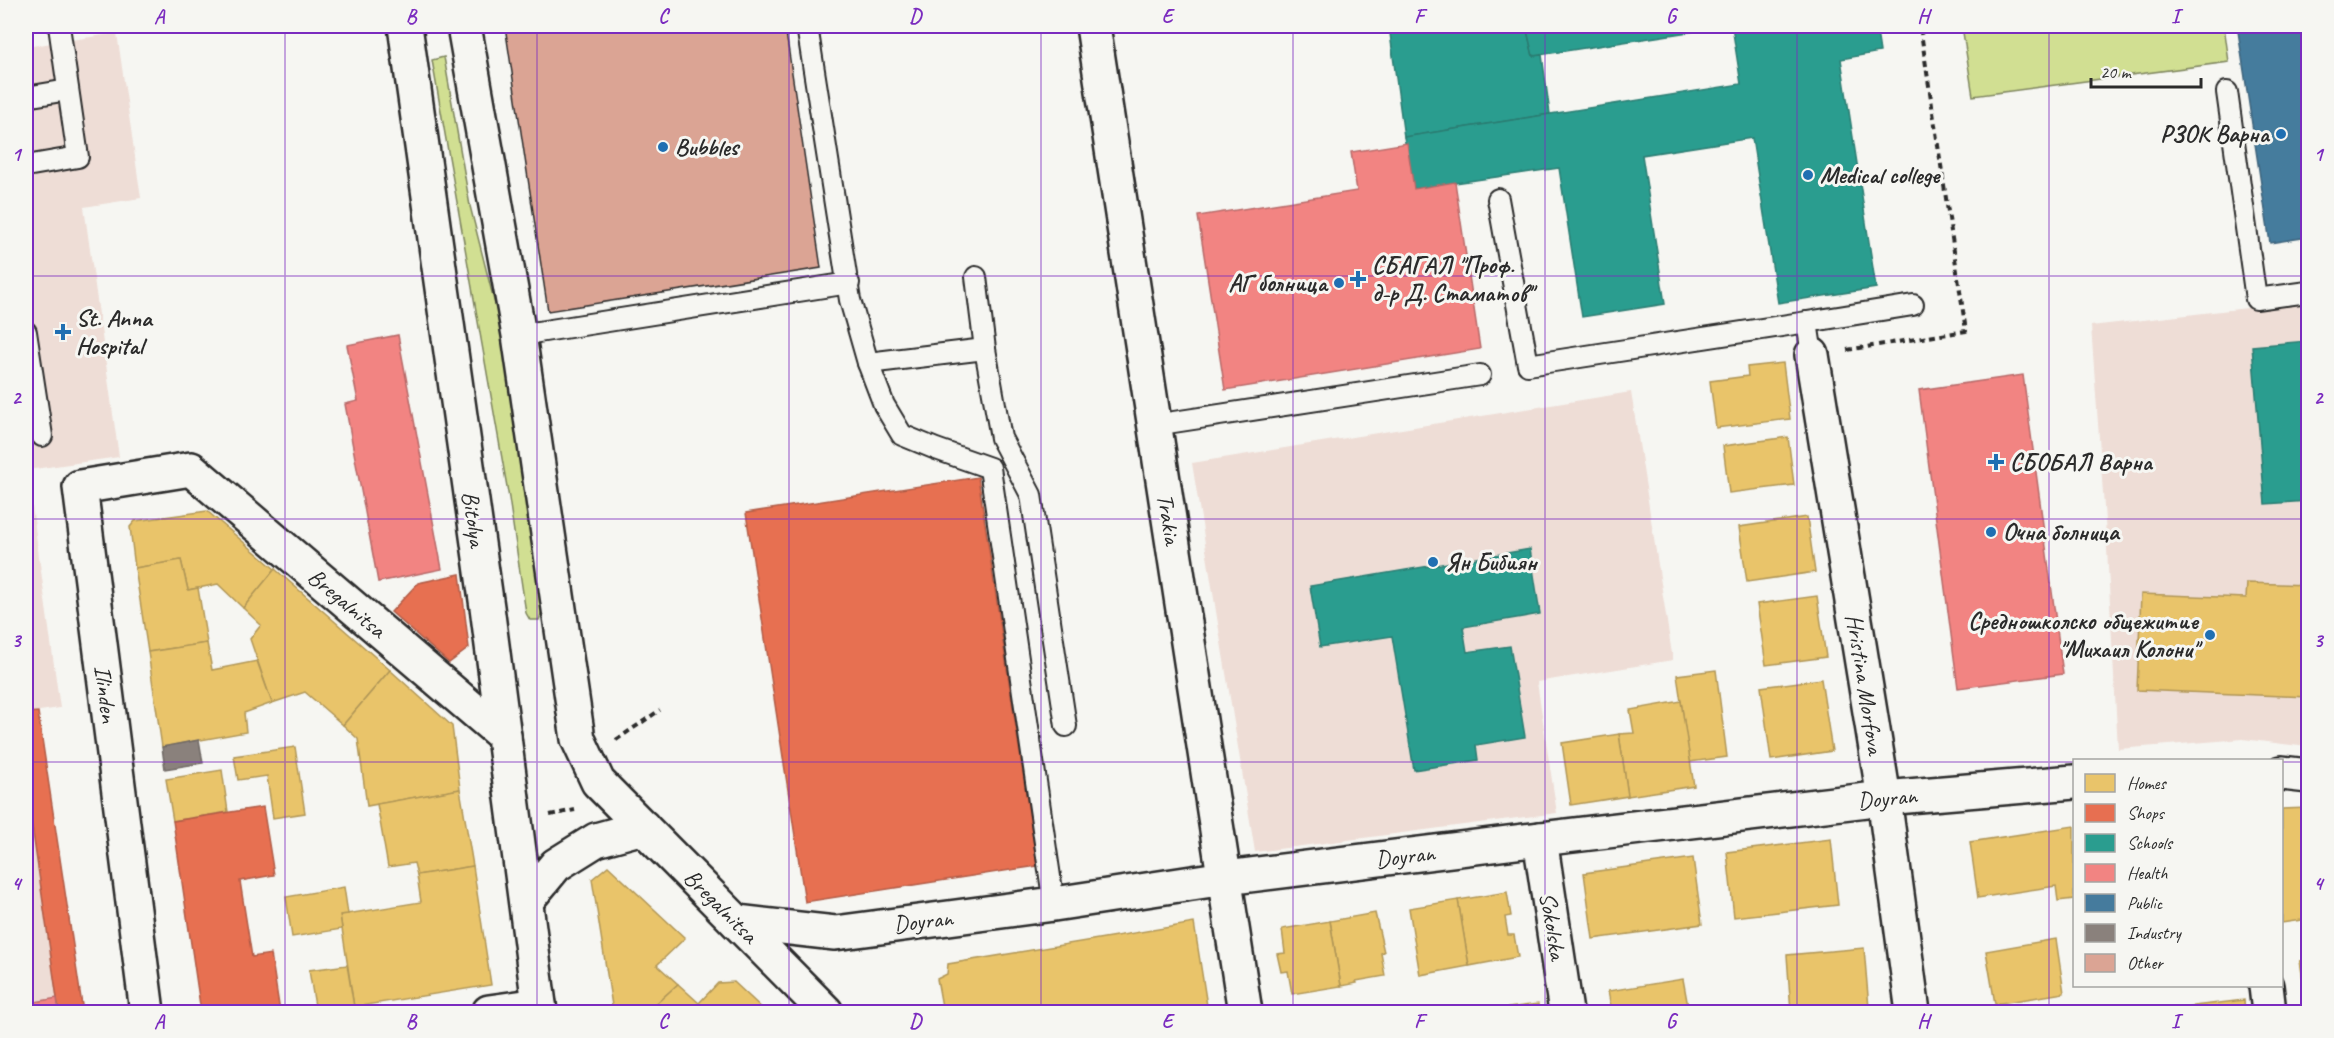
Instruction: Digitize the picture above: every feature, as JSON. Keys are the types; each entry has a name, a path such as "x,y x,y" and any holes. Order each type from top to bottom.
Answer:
{"street":[{"name":"Bitolya","path":"405,26 540,1009"},
{"path":"464,26 519,335 583,750"},
{"name":"Trakia","path":"1093,26 1245,1012"},
{"name":"Hristina Morfova","path":"1812,356 1884,798 1913,1012"},
{"name":"Bregalnitsa","path":"191,469 504,736"},
{"name":"Ilinden","path":"147,1012 80,487 191,469"},
{"name":"Bregalnitsa","path":"583,750 598,782 826,1012"},
{"path":"2283,773 2308,776"},
{"name":"Doyran","path":"737,922 835,933 1054,904 1225,878 1540,839 1884,798 2073,782"},
{"path":"526,901 556,865 596,840 643,827"},
{"name":"Sokolska","path":"1540,839 1566,1012"},
{"path":"2266,987 2269,1012"},
{"path":"489,1012 540,1009"}],"lane":[{"path":"26,166 78,157 59,26"},
{"path":"807,26 850,300 868,363 884,405 902,435 990,468 1054,904"},
{"path":"26,97 68,90"},
{"path":"2227,92 2256,298 2308,292"},
{"path":"1498,199 1528,365 1913,305"},
{"path":"976,277 985,349 1001,438 1031,495 1066,726"},
{"path":"519,335 849,283"},
{"path":"1807,322 1812,356"},
{"path":"26,332 42,436"},
{"path":"868,363 985,349"},
{"path":"1154,425 1480,375"}],"path":[{"path":"1812,356 1966,331 1920,26"},
{"path":"583,750 660,710"},
{"path":"515,822 616,801"}],"shaded area":[{"name":"St. Anna Hospital","path":"117,33 141,198 84,207 119,457 27,470 60,708 26,713 26,47"},
{"path":"2308,301 2308,747 2243,739 2118,749 2091,326"},
{"name":"Ян Бибиян","path":"1631,392 1673,660 1537,682 1557,813 1255,852 1192,463"},
{"path":"26,785 57,998 59,1012 26,1012"}],"green space":[{"path":"1962,26 2224,26 2229,62 1973,96"},
{"path":"444,57 470,206 506,348 542,611 539,620 530,620 526,613 509,498 432,60"}],"building: Homes":[{"path":"1783,363 1790,419 1716,428 1710,381 1748,376 1747,367"},
{"path":"1788,437 1794,485 1729,493 1723,446"},
{"path":"207,511 275,569 243,608 218,584 188,590 181,560 135,568 130,527 135,521"},
{"path":"1807,517 1815,572 1747,582 1739,527"},
{"path":"181,560 188,590 198,588 207,643 148,652 135,568"},
{"path":"275,569 390,670 343,725 305,692 272,703 250,639 261,625 243,608"},
{"path":"2247,583 2308,585 2308,697 2137,690 2141,594 2246,598"},
{"path":"1817,596 1826,657 1766,665 1757,604"},
{"path":"207,643 212,670 257,661 272,703 244,713 246,732 162,747 148,652"},
{"path":"390,670 452,726 460,789 367,806 358,739 343,725"},
{"path":"1716,670 1727,757 1690,762 1677,675"},
{"path":"1821,679 1832,751 1771,760 1761,687"},
{"path":"1681,701 1694,786 1628,796 1619,734 1634,733 1630,710"},
{"path":"1619,734 1628,796 1571,805 1562,743"},
{"path":"295,747 305,813 273,818 267,776 238,780 234,756"},
{"path":"222,770 228,812 173,821 166,779"},
{"path":"460,789 473,866 417,875 414,863 388,867 377,804"},
{"path":"2308,808 2308,919 2283,923 2283,809"},
{"path":"2073,826 2073,899 2058,901 2056,886 1978,898 1970,842"},
{"path":"1831,839 1838,905 1734,917 1727,852"},
{"path":"1693,858 1702,924 1593,939 1584,873"},
{"path":"473,866 491,985 354,1007 340,915 421,902 417,875"},
{"path":"608,866 685,938 657,965 678,984 647,1012 613,1012 592,879"},
{"path":"344,887 348,914 340,915 342,929 292,937 286,897"},
{"path":"1507,892 1511,916 1505,917 1508,935 1514,935 1518,957 1469,966 1458,900"},
{"path":"1458,900 1469,966 1420,975 1409,908"},
{"path":"1375,913 1384,952 1381,953 1385,976 1341,986 1330,921"},
{"path":"1330,921 1341,986 1292,994 1288,971 1281,972 1277,954 1285,953 1282,929"},
{"path":"1194,923 1208,1012 943,1012 937,979 947,974 948,964"},
{"path":"2056,939 2064,993 1995,1004 1986,951"},
{"path":"1864,948 1869,1008 1791,1012 1787,955"},
{"path":"2308,960 2308,1012 2300,961"},
{"path":"347,965 354,1007 316,1012 309,970"},
{"path":"1683,979 1689,1012 1612,1012 1608,991"},
{"path":"734,982 766,1012 647,1012 678,984 699,1003 718,983"},
{"path":"2244,1000 2245,1012 2177,1012 2177,1008"},
{"path":"1538,1004 1539,1012 1477,1012"}],"building: Shops":[{"path":"978,477 1037,866 805,902 746,513"},
{"path":"460,574 469,648 449,663 391,612 418,583"},
{"path":"38,712 83,1012 59,1012 26,785 26,713"},
{"path":"263,807 274,875 240,881 252,957 271,954 280,1012 201,1012 173,821"}],"building: Schools":[{"path":"1389,26 1526,26 1533,56 1542,55 1550,114 1404,137"},
{"path":"1526,26 1728,26 1533,56"},
{"name":"Medical college","path":"1732,26 1876,26 1880,52 1841,59 1876,288 1778,303 1752,138 1642,155 1665,304 1582,317 1559,168 1414,189 1404,137 1741,84"},
{"path":"2308,341 2308,501 2265,504 2252,346"},
{"path":"1530,549 1540,614 1463,627 1467,652 1510,646 1525,737 1476,745 1478,760 1414,770 1392,636 1320,647 1310,586"}],"building: Health":[{"name":"АГ болница","path":"1407,143 1414,189 1455,182 1480,349 1225,390 1198,216 1357,191 1351,152"},
{"path":"398,335 442,569 378,582 345,404 358,401 347,345"},
{"name":"Очна болница","path":"2023,375 2063,674 1958,688 1919,390"},
{"path":"26,983 29,1003 57,998 59,1012 26,1012"}],"building: Public":[{"name":"РЗОК Варна","path":"2269,26 2308,26 2308,237 2270,243 2238,31"}],"building: Industry":[{"path":"199,740 203,763 165,769 162,747"}],"building: Other":[{"name":"Bubbles","path":"505,26 785,26 821,268 548,311"}],"place":[{"name":"РЗОК Варна","path":"2281,134"},
{"name":"Bubbles","path":"663,147"},
{"name":"Medical college","path":"1808,175"},
{"name":"СБАГАЛ \"Проф. д-р Д. Стаматов\"","path":"1358,279"},
{"name":"АГ болница","path":"1339,283"},
{"name":"St. Anna Hospital","path":"63,332"},
{"name":"СБОБАЛ Варна","path":"1996,462"},
{"name":"Очна болница","path":"1991,532"},
{"name":"Ян Бибиян","path":"1433,562"},
{"name":"Средношколско общежитие \"Михаил Колони\"","path":"2210,635"}]}
